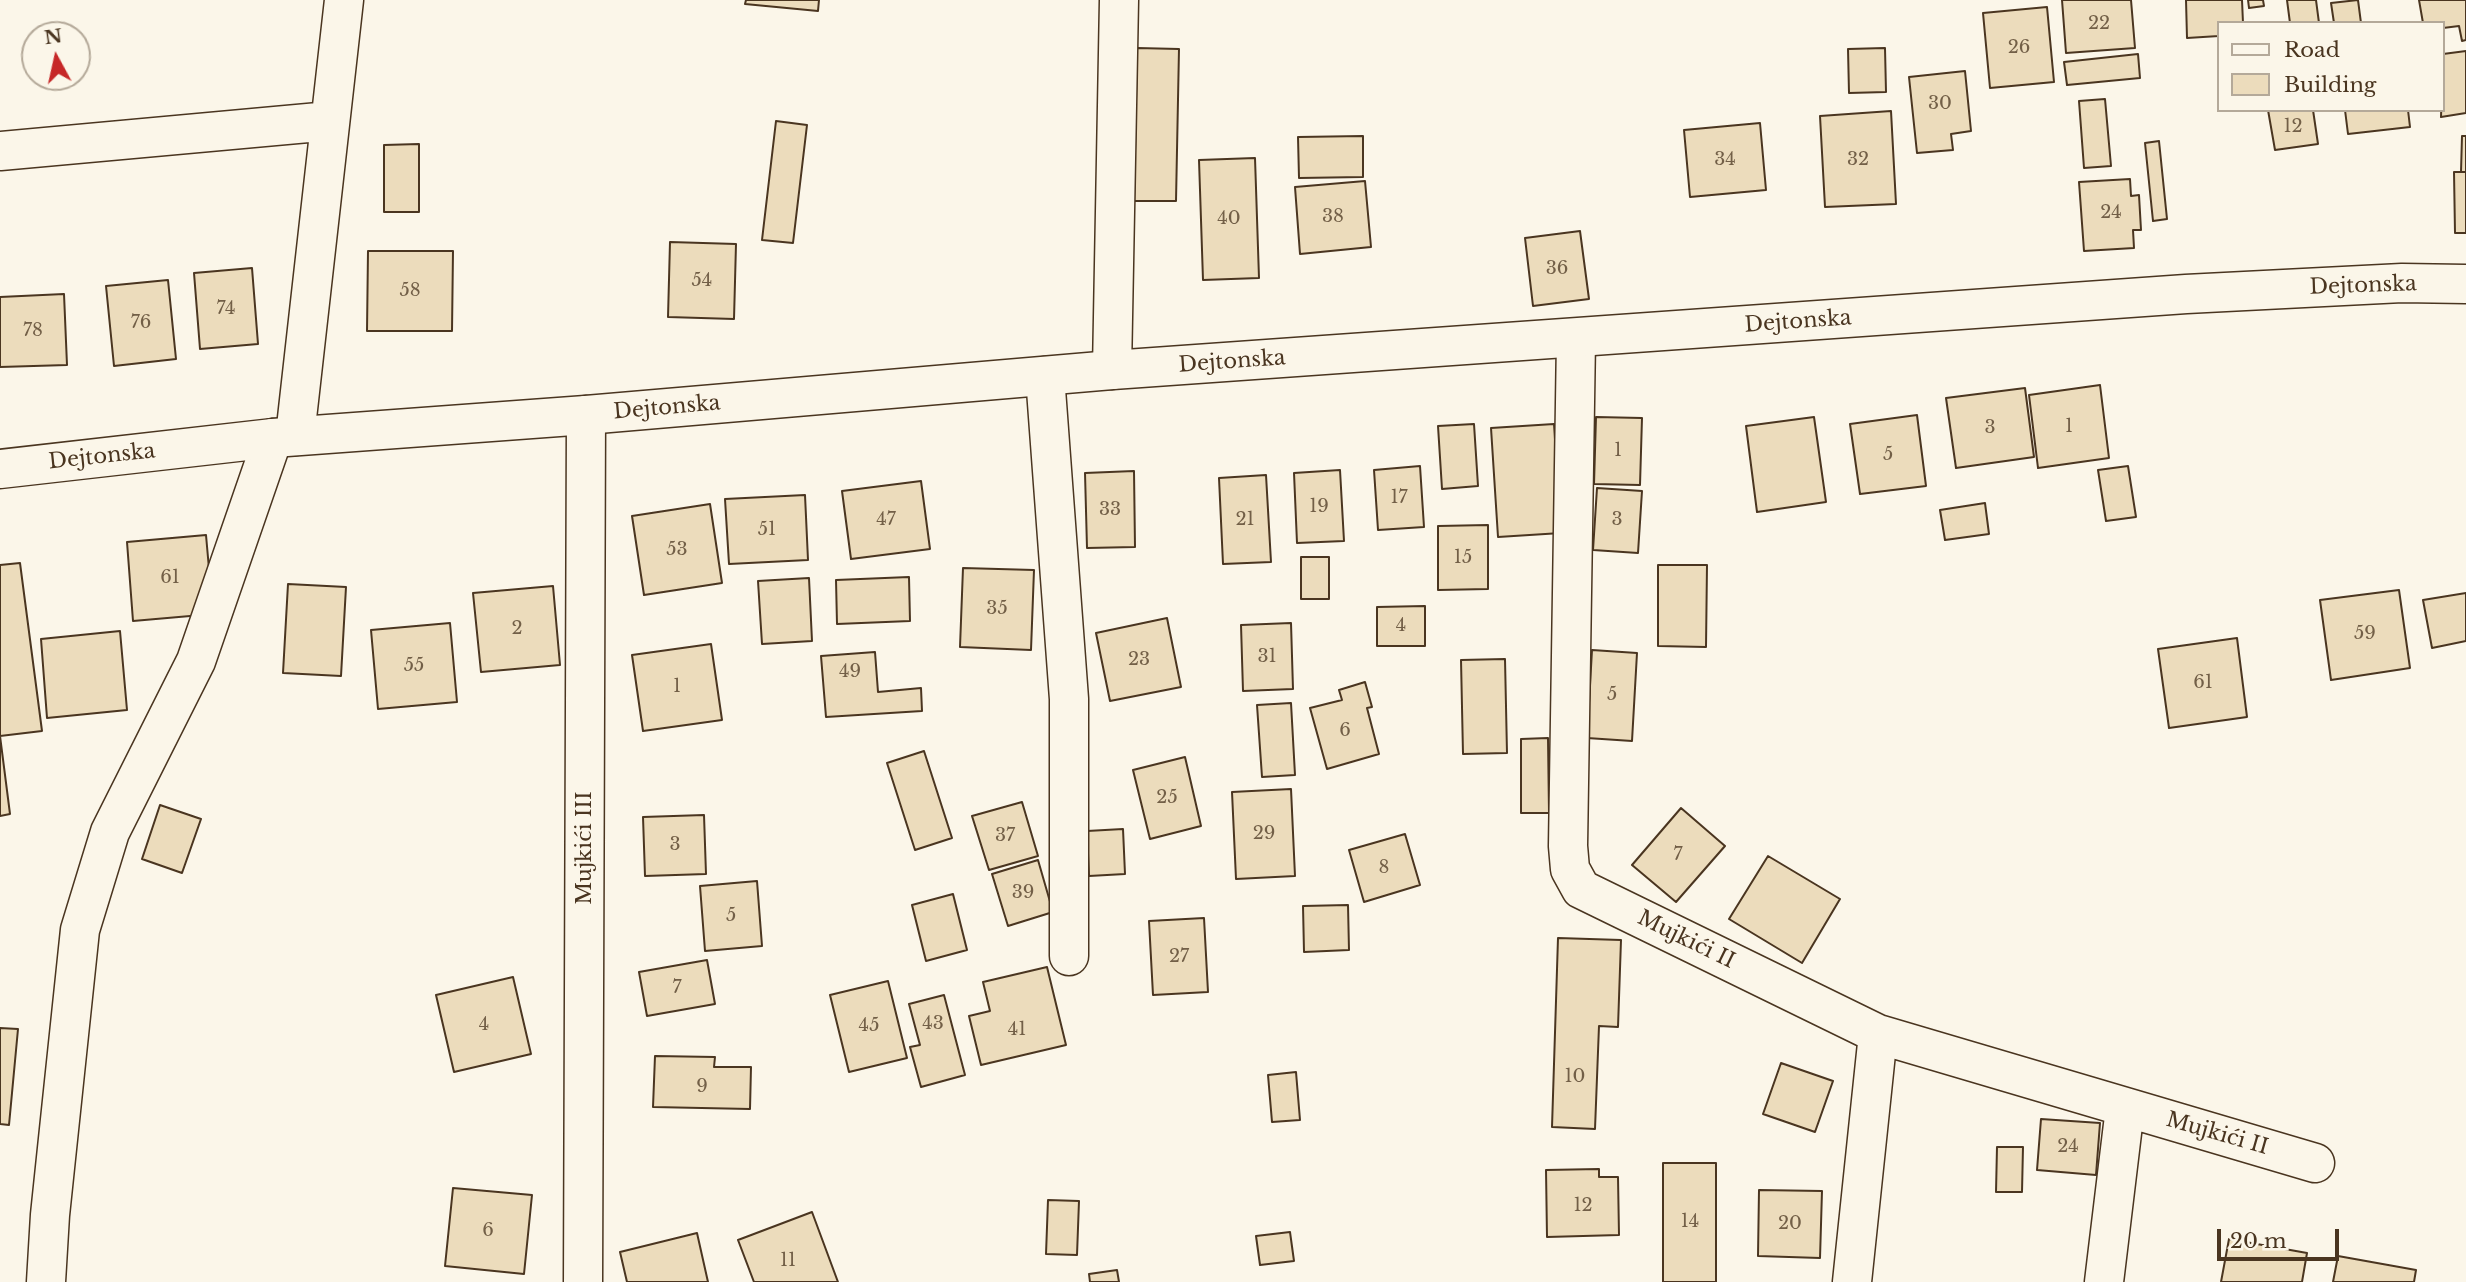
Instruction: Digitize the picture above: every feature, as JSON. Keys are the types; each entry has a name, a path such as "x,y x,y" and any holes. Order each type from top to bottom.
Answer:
{"street":[{"path":"46,1282 50,1215 80,930 110,832 196,661 284,437 330,121 344,0"},
{"path":"1112,370 1119,0"},
{"path":"0,151 330,121"},
{"name":"Dejtonska","path":"0,469 284,437 586,415 1112,370 2186,294 2402,283 2466,284"},
{"name":"Mujkići II","path":"1576,339 1568,846 1570,869 1581,889 1878,1034 2315,1164"},
{"path":"1045,376 1069,699 1069,956"},
{"name":"Mujkići III","path":"583,1282 586,415"},
{"path":"1852,1282 1878,1034"},
{"path":"2104,1282 2125,1108"}],"building":[{"path":"746,0 819,0 818,11 745,4"},
{"path":"2062,0 2131,0 2135,48 2066,53"},
{"path":"2186,0 2242,0 2243,21 2218,21 2218,36 2187,38"},
{"path":"2248,0 2263,0 2264,6 2249,8"},
{"path":"2287,0 2316,0 2319,21 2290,21"},
{"path":"2358,0 2361,21 2334,21 2331,3"},
{"path":"2419,0 2466,0 2466,40 2462,41 2459,26 2445,28 2445,21 2423,21"},
{"path":"2047,7 2054,82 1990,88 1983,13"},
{"path":"1137,48 1179,49 1176,201 1134,201"},
{"path":"1885,48 1886,92 1849,93 1848,49"},
{"path":"2466,51 2466,113 2441,117 2441,112 2445,112 2445,54"},
{"path":"2138,54 2140,78 2067,85 2064,62"},
{"path":"1965,71 1971,131 1951,134 1953,150 1917,153 1909,77"},
{"path":"2105,99 2111,166 2084,168 2079,101"},
{"path":"1891,111 1896,204 1825,207 1820,116"},
{"path":"2268,112 2313,112 2318,144 2275,150"},
{"path":"2345,112 2408,112 2410,127 2348,134"},
{"path":"776,121 807,125 793,243 762,240"},
{"path":"1760,123 1766,190 1690,197 1684,130"},
{"path":"1363,136 1363,177 1299,178 1298,137"},
{"path":"2462,136 2466,136 2466,172 2461,172"},
{"path":"2159,141 2167,219 2153,221 2145,143"},
{"path":"419,144 419,212 384,212 384,145"},
{"path":"1255,158 1259,278 1203,280 1199,160"},
{"path":"2454,172 2466,172 2466,233 2455,233"},
{"path":"2130,179 2131,196 2139,195 2141,230 2133,230 2134,248 2084,251 2079,182"},
{"path":"1365,181 1371,247 1300,254 1295,187"},
{"path":"1580,231 1589,299 1533,306 1525,238"},
{"path":"670,242 736,244 734,319 668,317"},
{"path":"368,251 453,251 452,331 367,331"},
{"path":"252,268 258,344 200,349 194,273"},
{"path":"168,280 176,359 114,366 106,286"},
{"path":"64,294 67,365 0,367 0,297"},
{"path":"2100,385 2109,458 2038,468 2029,395"},
{"path":"2025,388 2034,457 1956,468 1946,398"},
{"path":"1917,415 1926,486 1860,494 1850,424"},
{"path":"1596,417 1642,418 1640,485 1594,484"},
{"path":"1814,417 1826,502 1757,512 1746,426"},
{"path":"1474,424 1478,486 1442,489 1438,426"},
{"path":"1554,424 1561,533 1498,537 1491,428"},
{"path":"1420,466 1424,527 1378,530 1374,470"},
{"path":"2128,466 2136,517 2106,521 2098,470"},
{"path":"1340,470 1344,541 1297,543 1294,473"},
{"path":"1134,471 1135,547 1087,548 1085,473"},
{"path":"1266,475 1271,562 1223,564 1219,478"},
{"path":"921,481 930,549 851,559 842,491"},
{"path":"1597,488 1642,491 1638,553 1593,550"},
{"path":"805,495 808,560 729,564 725,499"},
{"path":"1985,503 1989,534 1945,540 1940,510"},
{"path":"710,504 722,583 644,595 632,516"},
{"path":"1488,525 1488,589 1438,590 1438,526"},
{"path":"206,535 213,614 133,621 127,542"},
{"path":"1301,557 1329,557 1329,599 1301,599"},
{"path":"20,563 42,731 0,736 0,565"},
{"path":"1658,565 1707,565 1706,647 1658,646"},
{"path":"963,568 1034,570 1031,650 960,647"},
{"path":"909,577 910,621 837,624 836,580"},
{"path":"809,578 812,641 762,644 758,581"},
{"path":"288,584 346,587 341,676 283,673"},
{"path":"553,586 560,665 481,672 473,593"},
{"path":"2399,590 2410,668 2331,680 2320,600"},
{"path":"2466,593 2466,641 2432,648 2423,600"},
{"path":"1425,606 1425,646 1377,646 1377,607"},
{"path":"1167,618 1181,687 1110,701 1096,633"},
{"path":"450,623 457,702 378,709 371,630"},
{"path":"1291,623 1293,689 1243,691 1241,625"},
{"path":"120,631 127,710 47,718 41,639"},
{"path":"2237,638 2247,717 2169,728 2158,649"},
{"path":"711,644 722,720 643,731 632,655"},
{"path":"1592,650 1637,653 1632,741 1587,738"},
{"path":"875,652 878,692 921,688 922,711 826,717 821,656"},
{"path":"1505,659 1507,753 1463,754 1461,660"},
{"path":"1365,682 1372,707 1367,708 1379,754 1327,769 1310,708 1342,700 1339,690"},
{"path":"1291,703 1295,775 1262,777 1257,705"},
{"path":"0,736 10,814 0,816"},
{"path":"1548,738 1549,813 1521,813 1521,739"},
{"path":"924,751 952,838 915,850 887,763"},
{"path":"1185,757 1201,826 1150,839 1133,770"},
{"path":"1291,789 1295,876 1236,879 1232,792"},
{"path":"1022,802 1038,856 989,870 972,816"},
{"path":"160,805 201,819 182,873 142,859"},
{"path":"1681,808 1725,846 1676,902 1632,865"},
{"path":"704,815 706,874 645,876 643,817"},
{"path":"1123,829 1125,874 1089,876 1087,831"},
{"path":"1405,834 1420,885 1364,902 1349,850"},
{"path":"1768,856 1840,899 1802,963 1729,919"},
{"path":"1038,860 1053,912 1008,926 992,874"},
{"path":"757,881 762,946 705,951 700,886"},
{"path":"953,894 967,950 926,961 912,905"},
{"path":"1348,905 1349,950 1304,952 1303,906"},
{"path":"1204,918 1208,992 1153,995 1149,921"},
{"path":"1558,938 1621,940 1618,1027 1599,1026 1595,1129 1552,1127"},
{"path":"707,960 715,1004 647,1016 639,972"},
{"path":"1047,967 1066,1045 981,1065 969,1016 990,1011 983,982"},
{"path":"513,977 531,1054 454,1072 436,995"},
{"path":"888,981 907,1058 849,1072 830,995"},
{"path":"944,995 965,1075 921,1087 910,1047 920,1045 909,1004"},
{"path":"0,1028 18,1029 9,1125 0,1124"},
{"path":"655,1056 715,1057 714,1067 751,1067 750,1109 653,1107"},
{"path":"1781,1063 1833,1081 1815,1132 1763,1114"},
{"path":"1296,1072 1300,1120 1272,1122 1268,1075"},
{"path":"2041,1119 2100,1123 2096,1175 2037,1170"},
{"path":"1997,1147 2023,1147 2022,1192 1996,1192"},
{"path":"1663,1163 1716,1163 1716,1282 1663,1282"},
{"path":"1599,1169 1599,1177 1618,1177 1619,1235 1547,1237 1546,1170"},
{"path":"453,1188 532,1195 524,1274 445,1266"},
{"path":"1759,1190 1822,1191 1820,1258 1758,1256"},
{"path":"1048,1200 1079,1201 1077,1255 1046,1254"},
{"path":"812,1212 838,1282 754,1282 738,1240"},
{"path":"1290,1232 1294,1261 1260,1265 1256,1236"},
{"path":"697,1233 708,1282 627,1282 620,1252"},
{"path":"2229,1239 2307,1253 2302,1282 2221,1282"},
{"path":"2338,1256 2416,1270 2414,1282 2333,1282"},
{"path":"1117,1270 1119,1282 1090,1282 1089,1274"}]}
